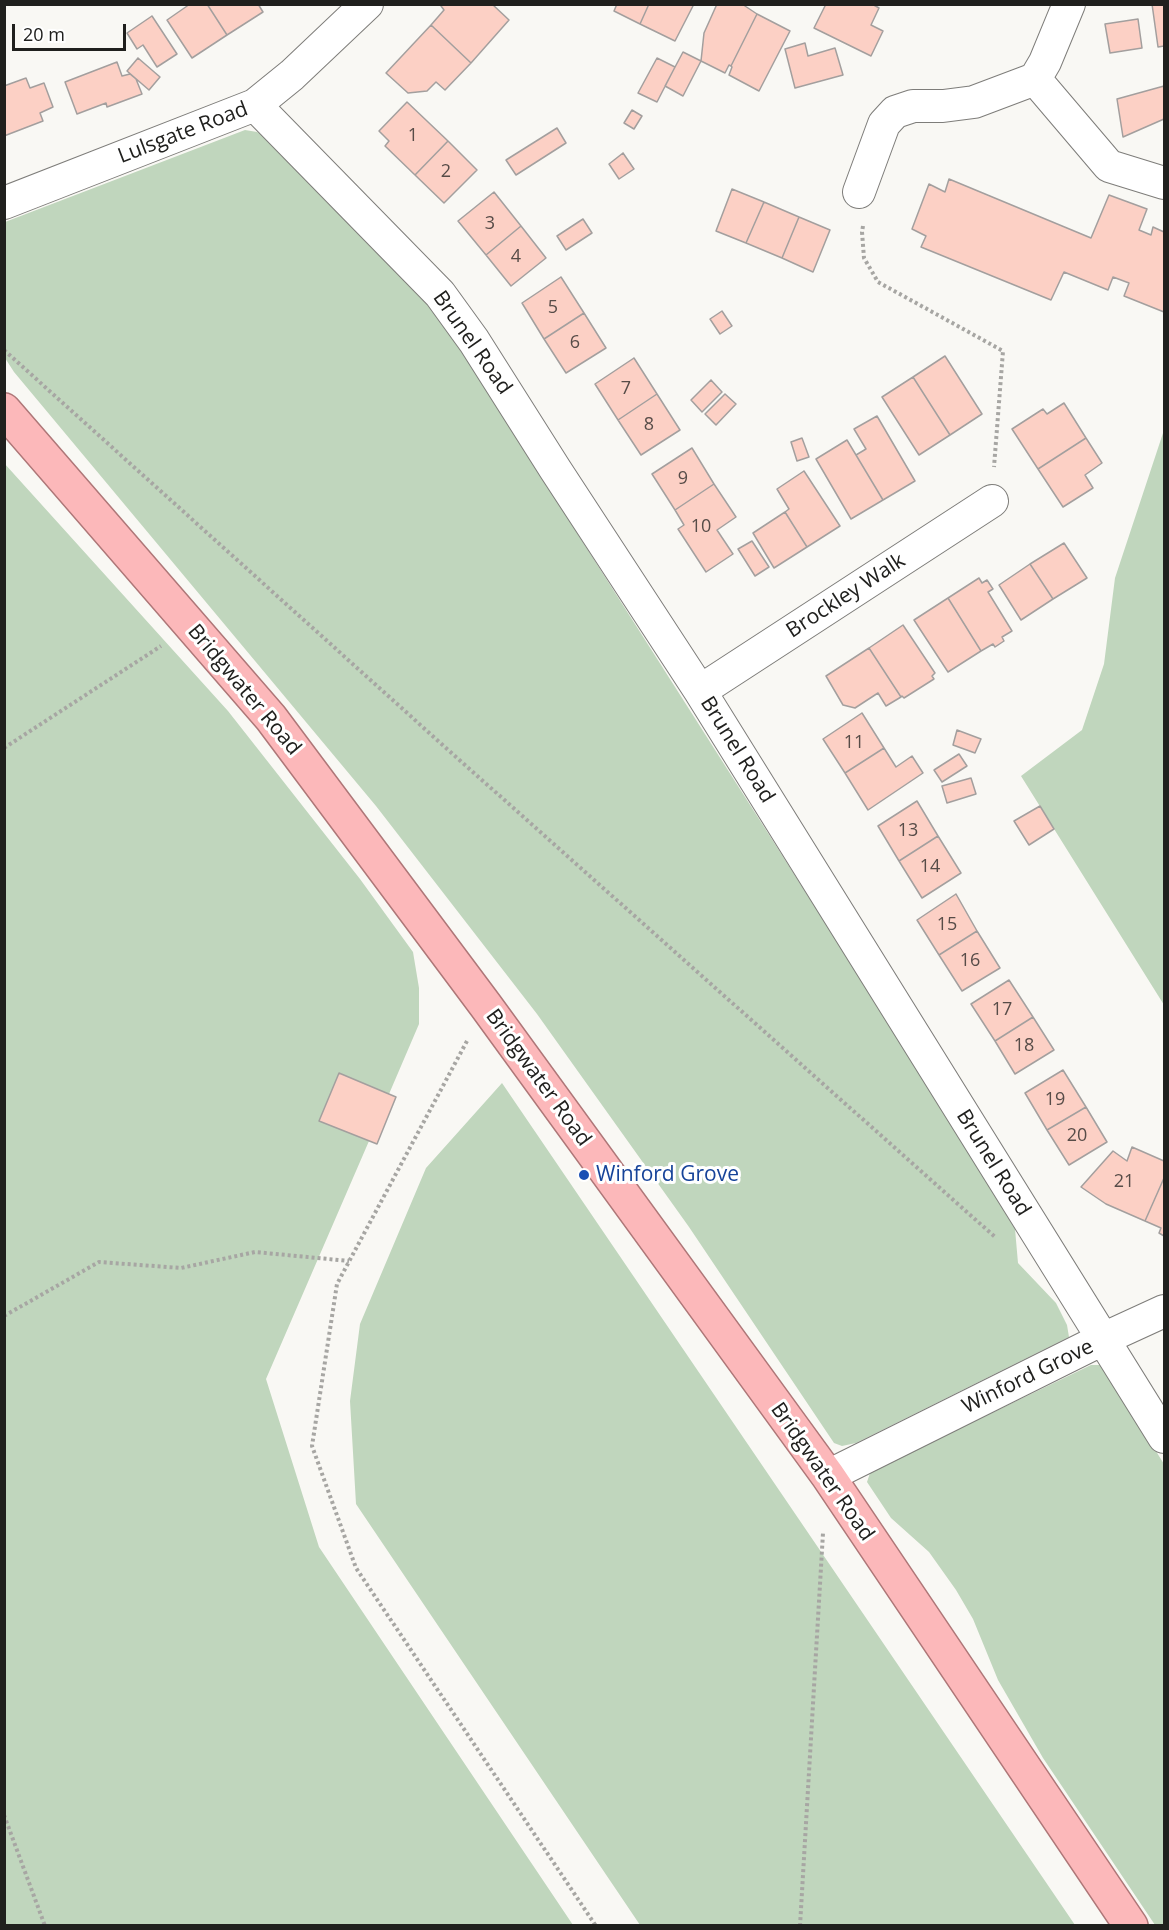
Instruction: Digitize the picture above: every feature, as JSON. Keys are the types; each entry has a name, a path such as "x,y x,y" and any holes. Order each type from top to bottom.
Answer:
{"highway":[{"name":"Bridgwater Road","path":"4,410 271,718 486,1006 828,1476 1131,1926"}],"street":[{"name":"Lulsgate Road","path":"4,203 255,105 292,75 367,4"},
{"path":"859,192 884,124 895,112 913,106 944,106 974,102 1035,79 1045,62 1069,4"},
{"path":"1035,79 1109,166 1164,183"},
{"name":"Brunel Road","path":"255,105 440,294 474,341 700,691 1164,1437"},
{"name":"Brockley Walk","path":"700,691 992,501"},
{"name":"Winford Grove","path":"828,1476 1164,1311"}],"path":[{"path":"859,192 871,204 862,232 862,241 864,258 878,282 1003,351 992,501"},
{"path":"4,350 428,732 999,1240"},
{"path":"4,748 191,626"},
{"path":"486,1006 337,1284 312,1446 356,1568 596,1926"},
{"path":"4,1316 99,1262 181,1268 255,1252 350,1261"},
{"path":"800,1926 823,1524 846,1504"},
{"path":"4,1815 45,1926"}],"green space":[{"path":"245,130 257,132 268,139 423,299 453,338 906,1050 1015,1229 1018,1263 1056,1303 1067,1325 1069,1337 856,1443 842,1446 834,1443 689,1227 537,1014 376,806 14,372 5,358 5,222"},
{"path":"1164,430 1164,1005 1021,776 1082,730 1104,664 1115,578"},
{"path":"4,463 228,711 360,879 413,952 419,988 419,1024 389,1094 339,1073 320,1121 369,1141 266,1379 319,1547 573,1925 5,1925"},
{"path":"502,1083 1075,1925 640,1925 356,1504 350,1401 360,1324 426,1168"},
{"path":"1091,1365 1100,1365 1107,1373 1164,1464 1164,1925 1155,1925 1043,1758 998,1680 973,1619 956,1590 929,1552 891,1518 867,1482 870,1473 882,1466"}],"building":[{"path":"190,4 207,4 227,35 192,58 167,20"},
{"path":"207,4 258,4 263,12 227,35"},
{"path":"442,4 492,4 509,20 471,63 431,25 444,10"},
{"path":"617,4 649,4 640,24 614,11"},
{"path":"649,4 694,4 675,41 640,24"},
{"path":"717,4 742,4 757,14 731,66 729,65 725,73 701,61 704,33"},
{"path":"826,4 872,4 879,8 871,25 883,31 871,56 814,28"},
{"path":"1152,4 1164,4 1164,46 1158,47"},
{"path":"757,14 790,31 759,91 729,75 731,66"},
{"path":"152,16 177,54 157,67 143,45 137,49 127,33"},
{"path":"1138,19 1142,48 1110,53 1105,24"},
{"path":"431,25 471,63 445,90 436,82 427,91 408,93 386,73"},
{"path":"805,43 808,56 835,48 843,75 795,88 785,49"},
{"path":"683,52 701,61 683,96 665,86"},
{"path":"138,58 160,77 149,90 127,71"},
{"path":"657,58 675,67 657,102 638,93"},
{"path":"117,62 122,76 130,74 136,79 142,94 107,107 106,103 77,114 65,82"},
{"path":"26,78 30,88 44,83 53,107 40,113 43,121 4,136 4,86"},
{"path":"1164,86 1164,119 1123,137 1117,99"},
{"path":"407,102 448,141 415,175 385,146 389,141 379,131"},
{"path":"632,110 642,116 634,129 624,123"},
{"path":"557,128 566,143 516,175 506,160"},
{"path":"448,141 477,170 444,203 415,175"},
{"path":"623,153 634,169 619,179 609,164"},
{"path":"949,179 1091,238 1109,195 1147,209 1139,230 1151,235 1153,227 1164,232 1164,312 1124,296 1129,283 1113,277 1108,290 1064,272 1051,300 921,247 926,236 912,229 929,184 945,192"},
{"path":"732,189 764,202 746,243 716,231"},
{"path":"494,192 521,226 486,255 458,221"},
{"path":"764,202 799,217 782,258 746,243"},
{"path":"799,217 830,230 813,272 782,258"},
{"path":"583,219 592,233 566,250 557,236"},
{"path":"521,226 546,258 511,286 486,255"},
{"path":"561,277 584,313 544,339 522,303"},
{"path":"722,311 732,326 720,334 710,319"},
{"path":"584,313 606,348 566,373 544,339"},
{"path":"945,356 982,414 950,435 913,377"},
{"path":"634,358 657,394 618,420 595,384"},
{"path":"913,377 950,435 919,455 882,397"},
{"path":"711,380 722,392 702,412 691,400"},
{"path":"657,394 680,430 641,455 618,420"},
{"path":"725,394 736,404 716,425 705,414"},
{"path":"1064,403 1086,438 1038,469 1012,429 1043,409 1047,414"},
{"path":"877,416 915,481 883,500 856,455 866,449 854,429"},
{"path":"802,438 809,457 797,461 791,442"},
{"path":"1086,438 1102,463 1085,475 1093,488 1063,507 1038,469"},
{"path":"847,440 883,500 851,519 816,459"},
{"path":"692,448 714,484 675,510 652,474"},
{"path":"804,471 840,526 807,547 785,512 789,509 777,489"},
{"path":"714,484 736,517 717,530 733,554 706,572 678,529 684,525 675,510"},
{"path":"785,512 807,547 774,568 753,533"},
{"path":"752,541 769,567 755,576 738,549"},
{"path":"1064,543 1087,578 1053,599 1030,564"},
{"path":"1030,564 1053,599 1021,620 999,585"},
{"path":"979,578 982,583 987,580 993,589 988,592 1012,631 1002,637 1004,641 995,647 993,644 981,651 948,598"},
{"path":"948,598 981,651 948,672 914,620"},
{"path":"903,625 935,673 932,676 934,679 904,698 901,697 869,648"},
{"path":"869,648 901,697 886,706 878,693 855,708 843,705 826,676"},
{"path":"862,713 884,748 845,773 823,739"},
{"path":"957,730 981,739 975,753 953,745"},
{"path":"884,748 896,767 912,756 923,773 868,810 845,773"},
{"path":"959,754 967,766 942,782 934,770"},
{"path":"971,778 976,794 947,803 942,786"},
{"path":"917,801 938,836 899,861 878,826"},
{"path":"1040,806 1054,829 1029,845 1014,821"},
{"path":"938,836 961,873 922,898 899,861"},
{"path":"956,894 977,931 939,955 917,920"},
{"path":"977,931 1000,968 962,991 939,955"},
{"path":"1009,980 1033,1017 995,1041 971,1004"},
{"path":"1033,1017 1054,1050 1015,1074 995,1041"},
{"path":"1063,1070 1086,1107 1047,1130 1025,1093"},
{"path":"339,1073 396,1097 377,1144 319,1121"},
{"path":"1086,1107 1107,1142 1069,1165 1047,1130"},
{"path":"1132,1147 1164,1161 1164,1178 1145,1221 1106,1204 1081,1187 1113,1151 1127,1161"},
{"path":"1164,1178 1164,1236 1159,1233 1161,1228 1145,1221"}],"place":[{"name":"Winford Grove","path":"584,1175"}]}
